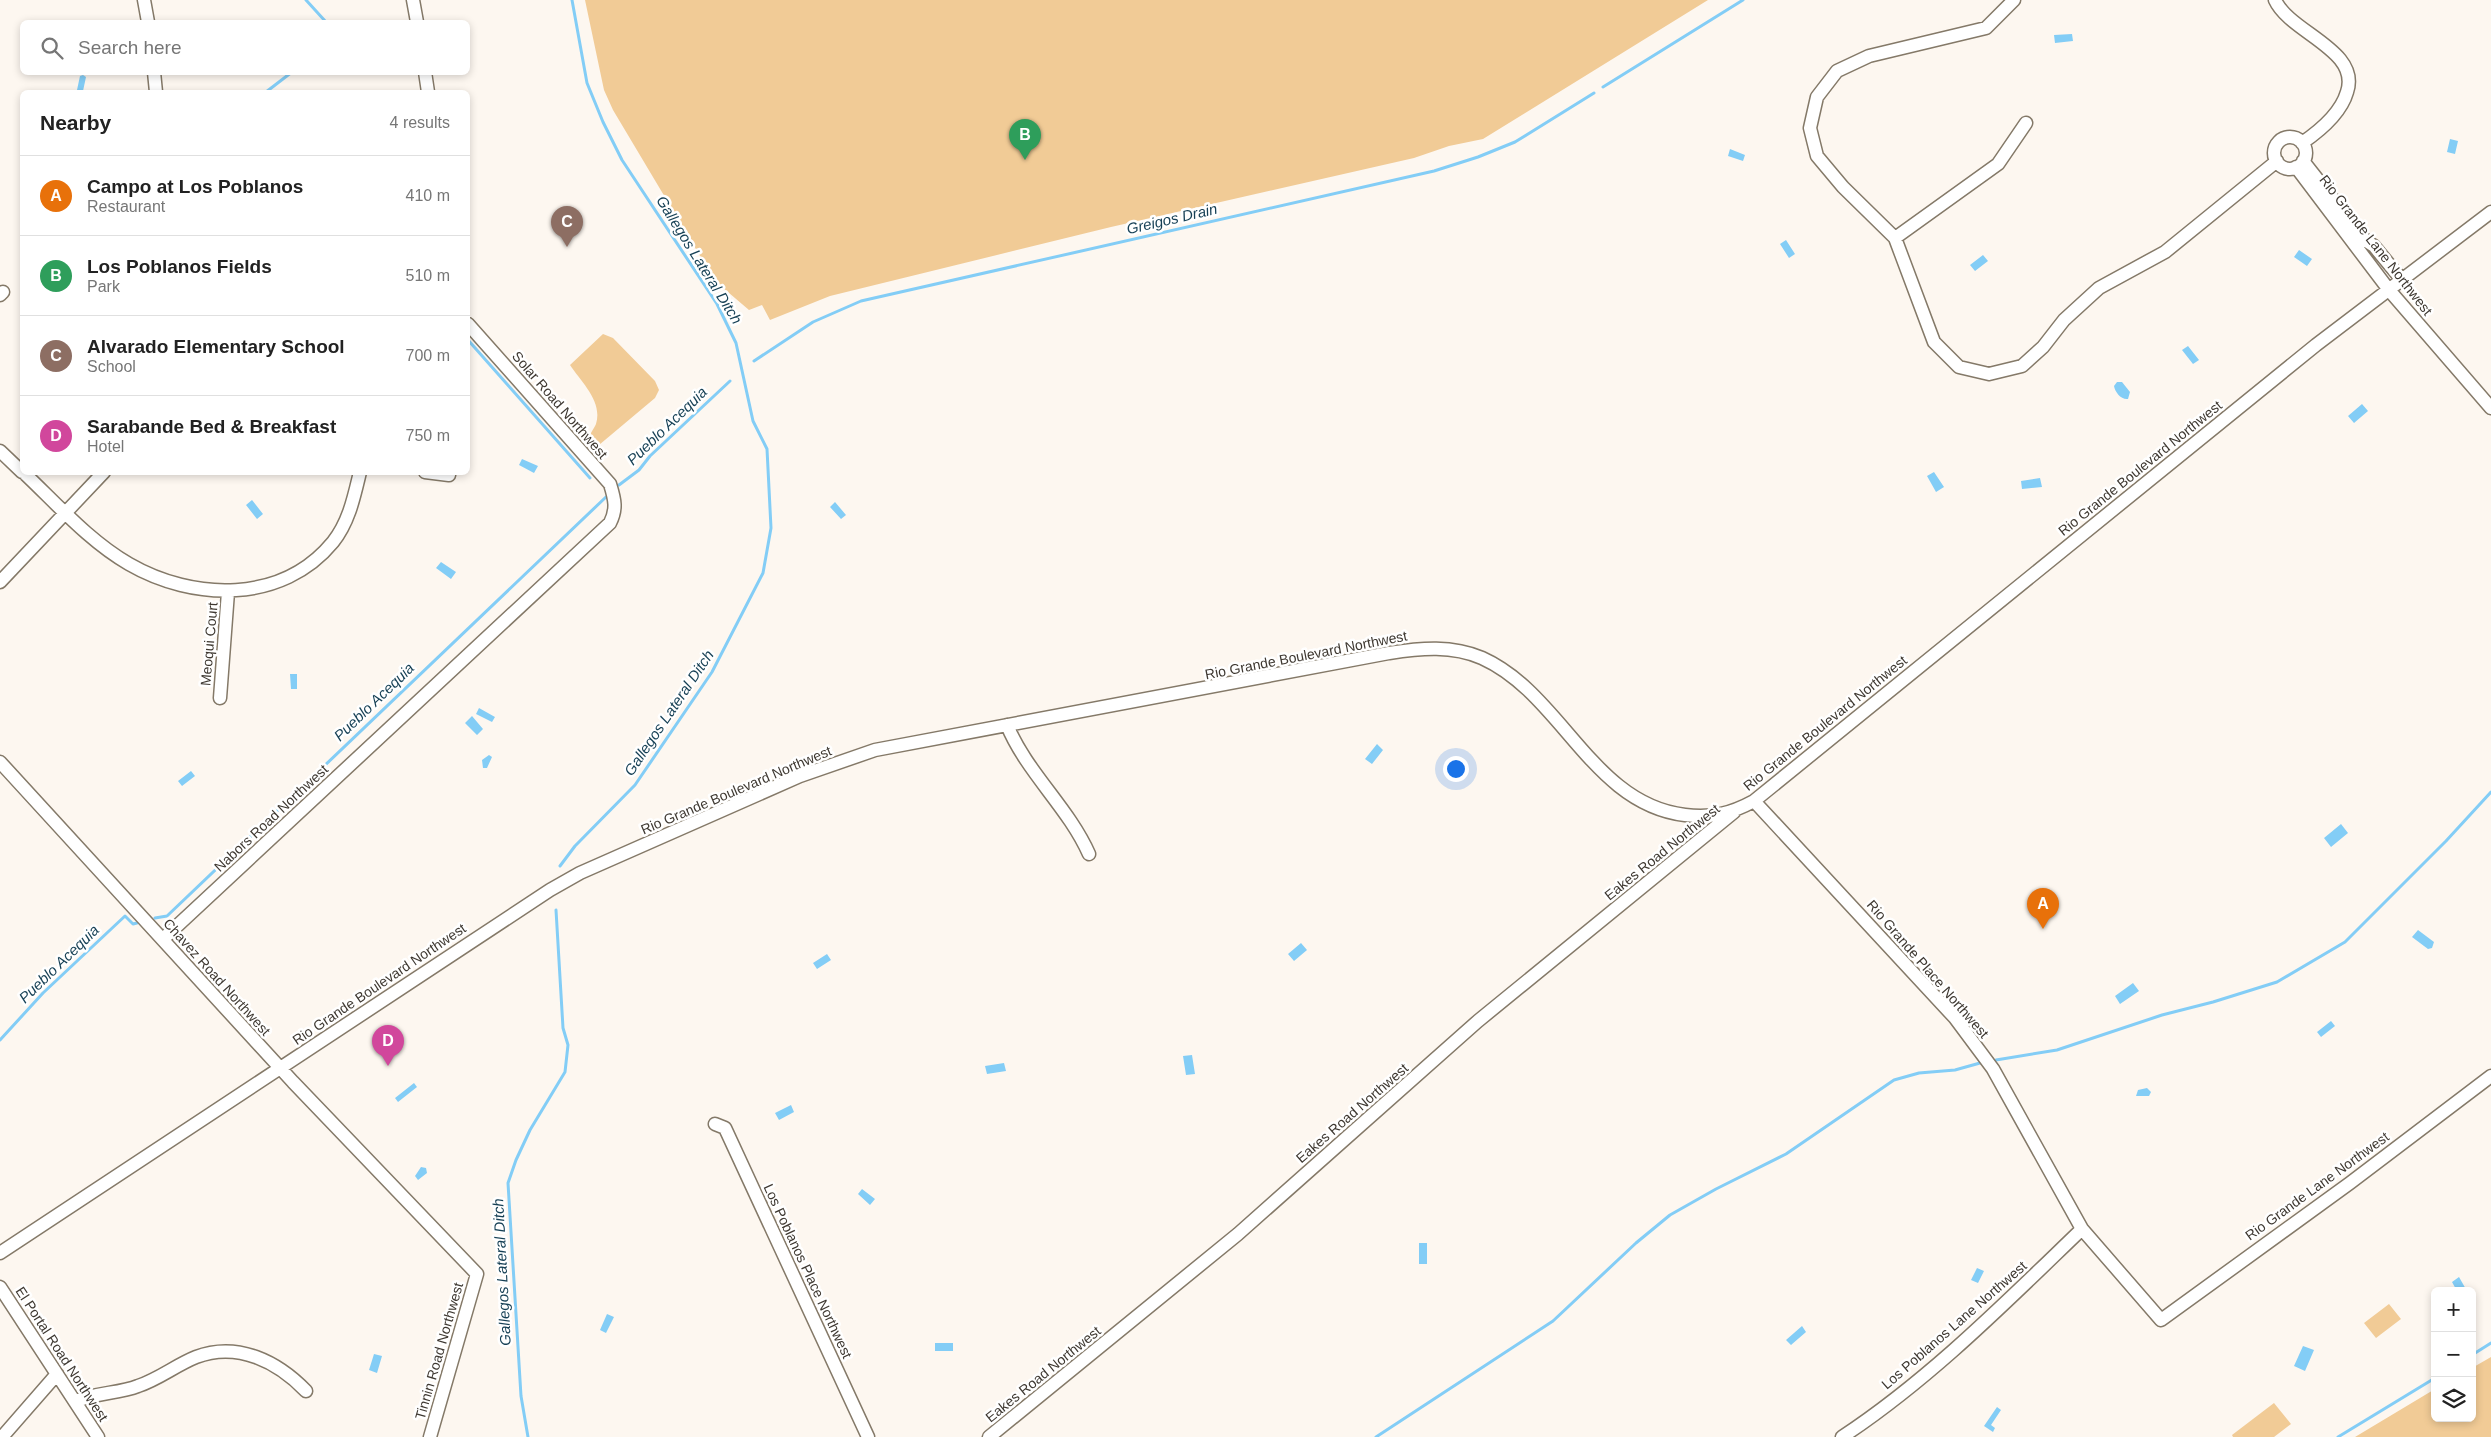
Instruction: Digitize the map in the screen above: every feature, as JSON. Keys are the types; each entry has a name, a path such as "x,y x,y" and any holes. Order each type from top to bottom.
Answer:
{"street":[{"path":"144,0 148,20"},
{"path":"413,0 417,20"},
{"path":"2014,0 1986,28 1869,56 1837,71 1817,97 1810,128 1817,156 1843,187 1894,238 1934,342 1959,367 1989,374 2022,366 2043,347 2064,320 2099,288 2165,252 2277,161"},
{"path":"2275,0 2302,29 2324,44 2346,65 2350,84 2343,106 2316,134 2302,143"},
{"path":"154,75 156,90"},
{"path":"425,75 428,90"},
{"path":"1894,238 1998,164 2026,123"},
{"path":"2296,138 2302,143 2306,151 2300,164 2285,168 2277,161 2275,149 2283,139 2296,138"},
{"name":"Rio Grande Lane Northwest","path":"2300,164 2402,280"},
{"name":"Rio Grande Lane Northwest","path":"2300,164 2389,290 2491,408"},
{"name":"Rio Grande Boulevard Northwest","path":"0,1253 510,916 580,873 800,776 875,750 1411,650 1433,648 1457,650 1481,658 1508,672 1628,794 1647,805 1673,813 1703,816 1734,812 1754,801 2308,351 2491,212"},
{"name":"Solar Road Northwest","path":"470,326 610,484 615,500 616,512"},
{"path":"0,450 20,469"},
{"path":"26,475 66,514 105,548 130,564 160,578 228,592 264,586 287,579 320,556 334,541 346,521 359,475"},
{"path":"0,582 101,475"},
{"name":"Nabors Road Northwest","path":"163,939 602,530 616,512"},
{"name":"Meoqui Court","path":"220,698 228,592"},
{"path":"1007,726 1016,748 1080,833 1089,854"},
{"name":"Chavez Road Northwest","path":"0,762 280,1068 478,1274"},
{"name":"Rio Grande Place Northwest","path":"1754,801 1955,1018 1994,1069 2082,1229 2161,1320"},
{"name":"Eakes Road Northwest","path":"989,1437 1238,1234 1478,1021 1734,812"},
{"name":"Rio Grande Lane Northwest","path":"2161,1320 2350,1183 2491,1076"},
{"name":"Los Poblanos Place Northwest","path":"715,1124 725,1128 868,1437"},
{"name":"Los Poblanos Lane Northwest","path":"1842,1437 1930,1369 2004,1303 2082,1229"},
{"name":"Tinnin Road Northwest","path":"430,1437 478,1274"},
{"name":"El Portal Road Northwest","path":"0,1287 98,1437"},
{"path":"75,1402 88,1395 135,1387 197,1357 232,1352 256,1356 274,1364 291,1376 306,1391"},
{"path":"2,1437 58,1374"}],"shaded area":[{"path":"585,0 1708,0 1483,139 1449,146 1414,158 1111,227 830,296 770,320 762,305 749,310 715,281 613,110 604,90"},
{"path":"603,334 613,338 655,381 659,390 655,398 599,445 589,438 596,424 597,416 594,400 570,365"},
{"path":"2389,1304 2401,1319 2376,1338 2364,1323"},
{"path":"2491,1357 2491,1437 2355,1437 2431,1391 2431,1422 2476,1422 2476,1366"},
{"path":"2274,1403 2291,1424 2274,1437 2233,1437 2232,1435"}],"water":[{"path":"2072,34 2073,41 2055,43 2054,35"},
{"path":"80,76 86,77 83,90 77,90"},
{"path":"2450,139 2458,141 2455,154 2447,152"},
{"path":"1730,149 1745,155 1743,161 1728,156"},
{"path":"1786,240 1795,254 1789,258 1780,244"},
{"path":"2299,250 2312,259 2307,266 2294,257"},
{"path":"1983,255 1988,261 1975,271 1970,265"},
{"path":"2188,346 2199,360 2193,364 2182,350"},
{"path":"2117,382 2122,382 2130,392 2128,399 2121,397 2117,393 2114,386"},
{"path":"2362,404 2368,411 2354,423 2348,416"},
{"path":"522,459 538,466 534,473 519,465"},
{"path":"1934,472 1944,487 1936,492 1927,476"},
{"path":"2040,478 2042,487 2022,489 2021,481"},
{"path":"252,500 263,514 257,519 246,505"},
{"path":"835,502 846,515 841,519 830,507"},
{"path":"441,562 456,572 451,579 436,568"},
{"path":"290,674 297,674 297,689 291,689"},
{"path":"479,708 495,717 492,722 476,714"},
{"path":"472,716 483,729 477,735 465,723"},
{"path":"1377,744 1383,750 1372,764 1365,759"},
{"path":"489,755 492,757 487,768 483,768 482,760"},
{"path":"191,771 195,776 182,786 178,781"},
{"path":"2341,824 2348,833 2331,847 2324,838"},
{"path":"2418,930 2434,942 2432,948 2428,949 2412,937"},
{"path":"1301,943 1307,950 1294,961 1288,954"},
{"path":"827,954 831,960 817,969 813,963"},
{"path":"2133,983 2139,991 2120,1004 2115,996"},
{"path":"2331,1021 2335,1026 2321,1037 2317,1032"},
{"path":"1192,1055 1195,1074 1186,1075 1183,1056"},
{"path":"1004,1063 1006,1071 987,1074 985,1066"},
{"path":"414,1083 417,1087 398,1102 395,1098"},
{"path":"2147,1088 2151,1092 2149,1096 2136,1096 2138,1090"},
{"path":"791,1105 794,1112 779,1120 775,1113"},
{"path":"421,1167 426,1168 427,1173 418,1180 415,1176"},
{"path":"862,1189 875,1199 870,1205 858,1194"},
{"path":"1419,1243 1427,1243 1427,1264 1419,1264"},
{"path":"1977,1268 1984,1271 1978,1283 1971,1280"},
{"path":"2459,1277 2465,1287 2455,1287 2452,1282"},
{"path":"607,1314 614,1317 606,1333 600,1330"},
{"path":"1802,1326 1806,1332 1791,1345 1786,1340"},
{"path":"935,1343 953,1343 953,1351 935,1351"},
{"path":"2303,1346 2314,1350 2305,1371 2294,1366"},
{"path":"374,1354 382,1356 377,1373 369,1370"},
{"path":"1997,1407 2001,1410 1991,1425 1995,1428 1993,1432 1984,1426"}],"waterway":[{"path":"306,0 324,20"},
{"name":"Gallegos Lateral Ditch","path":"560,866 575,846 635,785 712,672 763,573 771,528 767,449 753,421 736,343 717,304 622,160 603,122 587,83 572,0"},
{"name":"Pueblo Acequia","path":"1603,87 1743,0"},
{"path":"269,90 288,75"},
{"name":"Greigos Drain","path":"754,361 813,322 861,301 1434,171 1478,157 1515,142 1594,93"},
{"path":"470,342 590,478"},
{"name":"Pueblo Acequia","path":"619,485 639,470 650,456 730,381"},
{"name":"Pueblo Acequia","path":"155,918 167,916 606,497"},
{"path":"1996,1060 2057,1050 2162,1015 2213,1002 2277,982 2345,942 2446,841 2491,792"},
{"name":"Gallegos Lateral Ditch","path":"528,1437 521,1396 508,1183 530,1130 565,1072 568,1045 563,1028 556,910"},
{"name":"Pueblo Acequia","path":"0,1040 43,993 125,916 133,924 137,923"},
{"path":"1376,1437 1553,1321 1636,1243 1670,1215 1716,1189 1786,1154 1894,1080 1919,1073 1955,1070 1980,1063"},
{"path":"2476,1352 2491,1343"},
{"path":"2338,1437 2431,1380"}],"place":[{"name":"Los Poblanos Fields","path":"1025,160"},
{"name":"Alvarado Elementary School","path":"567,247"},
{"name":"Campo at Los Poblanos","path":"2043,929"},
{"name":"Sarabande Bed & Breakfast","path":"388,1066"}]}
